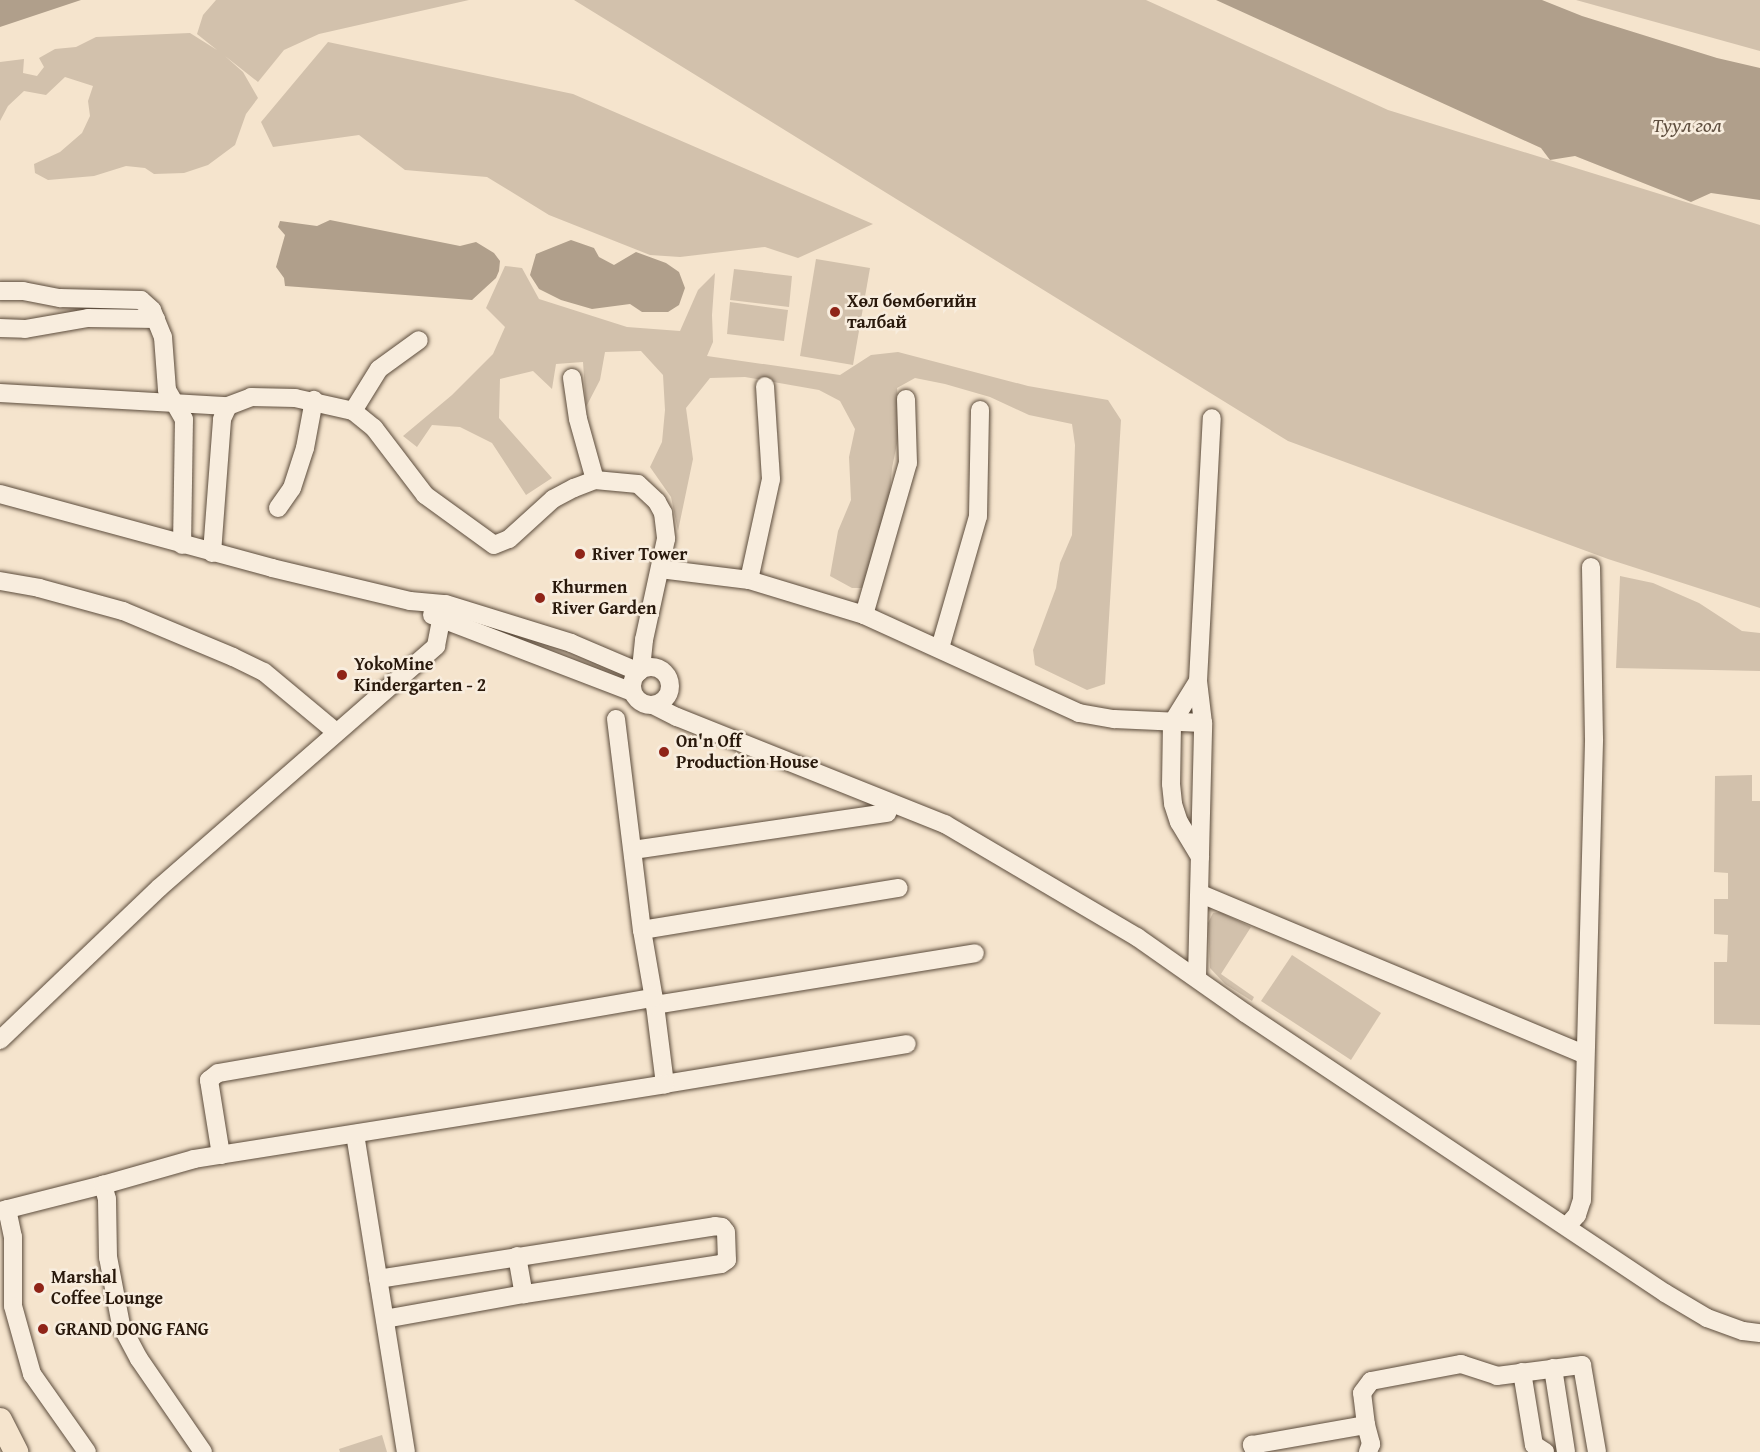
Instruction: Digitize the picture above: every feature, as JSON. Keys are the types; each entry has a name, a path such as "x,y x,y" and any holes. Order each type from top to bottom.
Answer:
{"main road":[{"path":"0,1420 16,1452"}],"street":[{"path":"0,291 23,291 60,298 141,300 152,310 163,337 167,390 184,419 182,544"},
{"path":"0,328 25,329 88,318 156,319"},
{"path":"353,411 379,369 419,340"},
{"path":"572,378 578,419 595,480"},
{"path":"749,580 771,479 765,386"},
{"path":"0,393 228,406 251,397 314,400 353,411 374,428 425,495 494,544 509,539 553,499 595,480 638,484 657,502 666,526 660,569 644,640 645,670 633,681 633,692"},
{"path":"864,615 908,463 906,399"},
{"path":"278,508 295,478 306,448 314,400"},
{"path":"212,553 222,419 228,406"},
{"path":"940,648 978,516 980,410"},
{"path":"1197,977 1201,894 1203,723 1198,681 1212,418"},
{"path":"0,494 212,553 410,601 446,604 571,643 645,670 663,671 669,678 669,692 662,702 653,705"},
{"path":"1568,1226 1577,1215 1582,1200 1593,750 1591,567"},
{"path":"660,569 749,580 864,615 1079,713 1114,719 1203,723"},
{"path":"0,581 39,588 123,611 233,657 264,672 336,732"},
{"path":"410,601 441,621 633,692 641,702 945,824 1074,899 1197,977 1245,1013 1568,1226 1665,1293 1707,1318 1743,1331 1760,1333"},
{"path":"0,1040 159,888 436,646 441,621"},
{"path":"1198,681 1172,723 1171,784 1173,804 1179,822 1200,857"},
{"path":"669,692 696,725"},
{"path":"616,720 642,930 665,1084"},
{"path":"633,850 886,813"},
{"path":"642,930 899,888"},
{"path":"1201,894 1584,1054"},
{"path":"221,1155 209,1080 218,1073 654,1001 975,953"},
{"path":"87,1452 32,1374 14,1306 13,1237 3,1210 194,1159 907,1044"},
{"path":"355,1134 406,1452"},
{"path":"103,1185 107,1198 108,1257 121,1326 139,1359 203,1452"},
{"path":"378,1279 714,1226 722,1227 726,1232 726,1260 721,1264 524,1294 385,1319"},
{"path":"517,1256 524,1294"},
{"path":"1368,1452 1371,1444 1365,1425 1362,1393 1371,1381 1461,1364 1497,1376 1582,1365 1597,1452"},
{"path":"1553,1368 1566,1452"},
{"path":"1522,1372 1534,1445 1545,1452"},
{"path":"1255,1452 1252,1445 1365,1425"}],"shaded area":[{"path":"216,0 469,0 319,34 284,50 258,82 225,56 243,72 258,98 246,114 235,145 208,165 184,173 154,174 145,168 126,166 94,176 48,180 35,173 34,164 60,152 82,133 90,116 88,101 93,86 65,77 46,95 24,91 8,106 0,121 0,62 24,59 23,73 37,76 44,67 39,58 55,49 76,47 96,37 190,33 217,50 197,34 203,15"},
{"path":"574,0 1146,0 1388,110 1760,225 1760,608 1608,559 1288,441"},
{"path":"1576,0 1760,0 1760,51"},
{"path":"328,42 573,94 873,224 798,258 765,247 680,257 650,255 549,215 487,177 405,170 359,135 273,147 261,122"},
{"name":"Хөл бөмбөгийн талбай","path":"816,259 870,268 853,365 800,356"},
{"path":"505,266 522,268 539,299 627,327 680,331 698,290 715,273 713,342 707,356 840,375 871,355 898,352 1028,386 1108,400 1121,420 1105,684 1087,690 1035,665 1033,650 1056,588 1060,563 1072,535 1075,445 1072,424 1029,415 990,397 945,384 915,378 897,388 900,429 892,468 888,519 867,588 852,588 830,576 838,531 851,500 849,457 855,429 840,401 819,390 745,377 710,378 686,408 693,459 678,531 671,497 650,467 662,442 665,410 663,375 641,351 605,352 600,380 586,407 583,362 556,364 552,389 533,371 500,379 499,418 552,478 526,495 492,443 460,427 432,425 417,447 403,436 452,395 493,354 505,327 486,308"},
{"path":"734,269 792,276 789,307 730,300"},
{"path":"730,302 788,310 784,341 727,334"},
{"path":"1620,576 1653,583 1699,603 1742,631 1760,633 1760,671 1616,668"},
{"path":"1752,775 1752,801 1760,801 1760,1025 1714,1024 1714,962 1727,962 1728,935 1714,934 1714,899 1728,899 1728,873 1714,872 1715,776"},
{"path":"1220,912 1251,927 1221,974 1254,997 1252,1001 1225,984 1210,968 1208,923 1213,913"},
{"path":"1292,955 1381,1013 1351,1060 1261,1001"},
{"path":"382,1435 387,1452 340,1452 339,1449"}],"water":[{"path":"0,0 81,0 0,27"},
{"name":"Туул гол","path":"1216,0 1542,0 1582,16 1717,58 1760,68 1760,200 1711,193 1691,202 1575,156 1550,160 1541,148"},
{"path":"330,220 460,246 476,242 494,253 500,261 499,271 496,278 472,300 285,286 284,278 276,267 285,235 278,227 280,221 317,226"},
{"path":"571,240 594,248 599,257 614,265 636,252 666,263 679,272 685,288 679,305 668,312 642,312 630,304 592,309 561,300 539,289 530,275 536,254"}],"place":[{"name":"Хөл бөмбөгийн талбай","path":"835,312"},
{"name":"River Tower","path":"580,554"},
{"name":"Khurmen River Garden","path":"540,598"},
{"name":"YokoMine Kindergarten - 2","path":"342,675"},
{"name":"On'n Off Production House","path":"664,752"},
{"name":"Marshal Coffee Lounge","path":"39,1288"},
{"name":"GRAND DONG FANG","path":"43,1329"}]}
